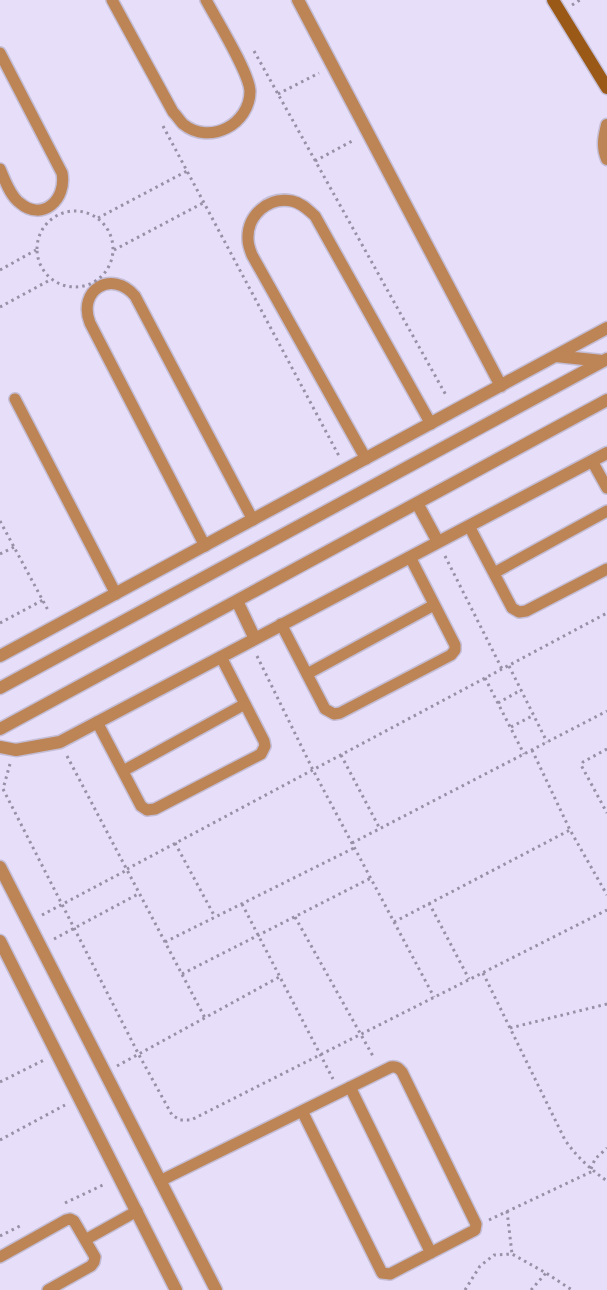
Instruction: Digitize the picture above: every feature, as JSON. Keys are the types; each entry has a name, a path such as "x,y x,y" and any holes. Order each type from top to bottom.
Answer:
{"main road":[{"path":"553,0 607,88"}],"street":[{"path":"298,0 501,386"},
{"path":"607,125 604,139 604,150 607,159"},
{"path":"0,656 607,328"},
{"path":"556,356 604,360"},
{"path":"0,688 604,360"},
{"path":"0,729 607,400"},
{"path":"0,747 16,750 60,742 607,453"},
{"path":"417,503 438,542"},
{"path":"237,601 252,640"},
{"path":"0,866 216,1290"},
{"path":"0,941 176,1290"}],"lane":[{"path":"112,0 174,112 183,124 197,131 213,133 228,128 240,119 248,105 250,90 246,74 206,0"},
{"path":"0,53 62,173 63,190 59,198 51,206 37,210 29,209 15,199 0,169"},
{"path":"366,459 252,255 248,241 249,227 255,215 265,205 278,200 292,201 305,206 315,216 431,424"},
{"path":"205,546 90,323 86,307 88,299 99,287 115,283 123,285 135,296 253,520"},
{"path":"15,399 116,594"},
{"path":"592,461 607,488"},
{"path":"494,573 607,511"},
{"path":"469,526 515,611 522,612 607,569"},
{"path":"281,624 325,709 330,713 337,714 451,655 455,644 410,557"},
{"path":"307,674 434,605"},
{"path":"97,722 141,806 151,810 261,754 265,749 265,744 220,657"},
{"path":"123,771 245,704"},
{"path":"160,1181 302,1111 393,1067 400,1070 476,1226 474,1232 390,1274 384,1274 380,1271 302,1111"},
{"path":"345,1090 431,1253"},
{"path":"85,1240 137,1211"},
{"path":"0,1257 68,1219 76,1222 95,1257 93,1264 48,1290"}],"path":[{"path":"249,43 454,411"},
{"path":"278,94 332,66"},
{"path":"159,120 347,469"},
{"path":"315,161 368,133"},
{"path":"98,218 187,171"},
{"path":"114,250 203,203"},
{"path":"78,211 98,218 110,232 114,250 111,264 103,276 92,284 78,288 63,286 50,280 38,262 36,250 39,236 46,224 57,215 78,211"},
{"path":"0,270 36,250"},
{"path":"0,307 50,280"},
{"path":"0,521 57,626"},
{"path":"438,542 502,669"},
{"path":"0,554 14,547"},
{"path":"0,623 42,600"},
{"path":"29,923 607,613"},
{"path":"252,640 313,770 434,997"},
{"path":"509,666 547,742"},
{"path":"485,678 524,754"},
{"path":"498,703 521,690"},
{"path":"352,844 607,711"},
{"path":"511,727 534,715"},
{"path":"60,742 205,1018"},
{"path":"607,748 581,765 607,813"},
{"path":"16,750 2,789 139,1055 172,1115 180,1120 191,1120 607,910"},
{"path":"532,750 570,830 607,896"},
{"path":"341,755 380,828"},
{"path":"394,922 570,830"},
{"path":"175,843 214,917"},
{"path":"165,942 354,848"},
{"path":"182,974 371,878"},
{"path":"41,947 140,893"},
{"path":"430,903 469,979"},
{"path":"242,904 320,1054 345,1090"},
{"path":"295,917 382,1072"},
{"path":"483,972 565,1140 574,1153 607,1181"},
{"path":"105,1073 281,976"},
{"path":"510,1028 607,1004"},
{"path":"0,1140 79,1097"},
{"path":"476,1226 592,1170 595,1159 607,1148"},
{"path":"507,1212 512,1254"},
{"path":"465,1290 480,1266 494,1255 512,1254 572,1290"},
{"path":"531,1290 546,1273"}]}
